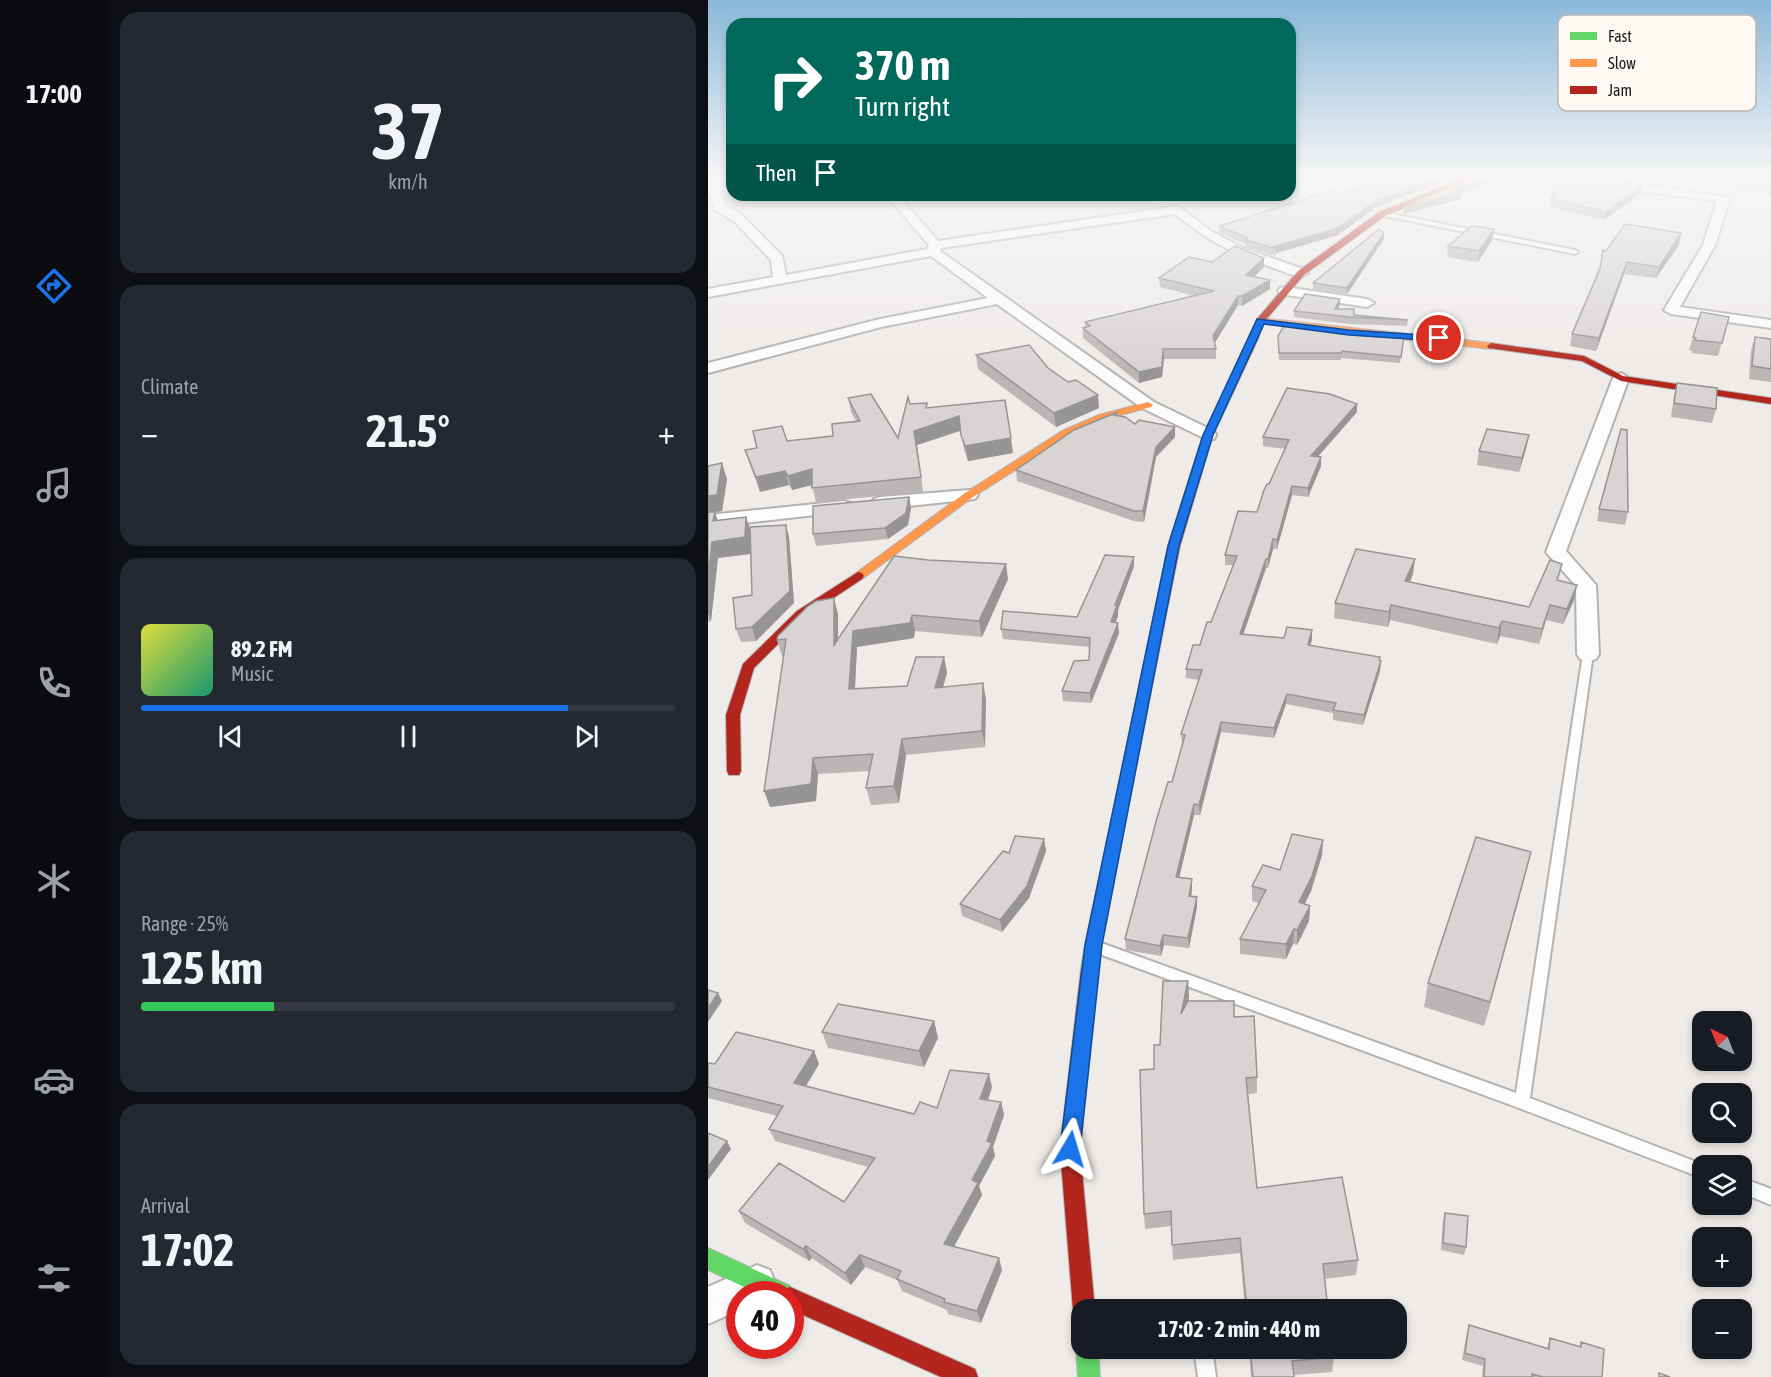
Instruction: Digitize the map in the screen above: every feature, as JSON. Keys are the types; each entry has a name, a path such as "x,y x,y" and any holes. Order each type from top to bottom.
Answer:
{"street":[{"path":"758,239 777,259 780,280"},
{"path":"926,239 934,249 998,300 1148,405 1208,435"},
{"path":"708,293 995,239"},
{"path":"1217,239 1238,251 1301,273"},
{"path":"1083,1299 1070,1149 1093,945 1173,546 1208,435 1254,339 1260,321 1301,273 1347,239"},
{"path":"1711,239 1671,310 1771,324"},
{"path":"1285,291 1367,303"},
{"path":"708,368 879,323 998,300"},
{"path":"1260,321 1349,332 1439,338 1584,359 1621,378 1771,401"},
{"path":"1588,654 1586,585 1556,552 1621,378"},
{"path":"734,771 733,715 748,667 801,614 849,583 969,495 1066,433 1102,417 1148,405"},
{"path":"708,521 969,495"},
{"path":"708,1259 753,1281"},
{"path":"708,1306 726,1301"},
{"path":"804,1304 967,1377"},
{"path":"1088,1359 1089,1377"}],"lane":[{"path":"1510,239 1575,252"},
{"path":"1522,1102 1588,654"},
{"path":"1093,945 1522,1102 1692,1167"},
{"path":"1752,1190 1771,1197"},
{"path":"1205,1359 1207,1377"}],"building":[{"path":"1299,239 1273,247 1276,249 1246,240"},
{"path":"1366,239 1380,239 1347,288 1313,283"},
{"path":"1456,239 1487,239 1479,251 1448,246"},
{"path":"1614,239 1677,239 1659,267 1627,262 1599,338 1572,334 1600,269 1603,250 1606,251"},
{"path":"1235,246 1264,258 1246,275 1270,280 1238,296 1213,336 1216,349 1163,349 1162,367 1139,372 1083,328 1090,326 1085,322 1214,291 1159,278 1189,257 1212,262"},
{"path":"1305,294 1340,299 1335,309 1354,309 1354,315 1408,320 1294,311"},
{"path":"1701,312 1729,317 1722,343 1695,340 1696,338 1693,337"},
{"path":"1284,326 1404,337 1401,357 1342,351 1341,353 1279,353 1278,336"},
{"path":"1755,337 1771,339 1771,369 1752,366"},
{"path":"1029,345 1048,368 1068,382 1076,380 1098,395 1054,413 976,355"},
{"path":"1677,383 1717,388 1716,409 1674,403"},
{"path":"1287,388 1330,394 1357,404 1311,456 1321,457 1308,488 1292,486 1277,540 1273,539 1268,559 1266,559 1240,634 1284,638 1287,627 1312,630 1308,645 1380,657 1381,661 1364,715 1333,710 1336,703 1287,694 1274,728 1221,722 1199,805 1194,804 1176,877 1192,879 1189,896 1197,897 1188,938 1163,935 1160,946 1125,939 1157,818 1168,782 1172,782 1185,735 1181,734 1202,670 1186,669 1193,645 1200,645 1207,622 1211,622 1237,556 1225,555 1238,511 1257,512 1264,490 1289,440 1263,437"},
{"path":"871,394 898,438 908,397 910,404 927,403 926,408 1005,400 1011,438 965,446 959,416 914,431 921,477 812,488 812,469 788,476 785,471 756,477 745,450 757,448 753,431 782,426 787,441 833,436 832,424 860,421 848,398"},
{"path":"1118,412 1114,415 1125,417 1135,424 1139,420 1175,427 1156,447 1143,511 1134,511 1016,470 1074,430"},
{"path":"1487,429 1529,435 1522,458 1479,451"},
{"path":"1621,429 1627,430 1628,512 1599,509"},
{"path":"722,463 717,495 708,496 708,466"},
{"path":"909,497 906,513 885,528 813,534 813,506"},
{"path":"708,512 715,512 713,521 746,517 745,537 712,542 708,579"},
{"path":"786,525 790,591 752,627 736,629 733,598 752,595 750,527"},
{"path":"1356,549 1415,559 1405,581 1529,607 1550,560 1562,564 1557,580 1577,585 1567,609 1550,605 1542,629 1502,621 1499,628 1391,605 1389,612 1335,603"},
{"path":"1105,555 1134,557 1115,605 1117,605 1111,622 1118,623 1090,693 1062,691 1074,661 1089,660 1090,638 1001,629 1003,611 1077,617"},
{"path":"894,556 1006,564 979,621 912,615 910,623 853,631 849,689 907,686 916,657 944,657 935,688 983,683 982,731 902,739 894,786 866,788 873,754 813,758 811,784 764,791 786,639 777,640 778,636 808,606 816,601 834,598 834,645"},
{"path":"1292,834 1323,840 1312,876 1299,902 1310,906 1297,930 1294,929 1286,944 1240,939 1266,890 1252,886 1263,865 1280,870"},
{"path":"1015,836 1044,839 1027,886 1000,920 960,904 1003,851 1009,853"},
{"path":"1476,837 1531,852 1490,1002 1428,983"},
{"path":"1163,981 1188,981 1181,1014 1188,1001 1234,1001 1234,1017 1254,1016 1257,1077 1246,1078 1257,1188 1342,1177 1358,1260 1323,1264 1327,1299 1246,1299 1240,1238 1172,1245 1171,1211 1144,1214 1140,1070 1154,1069 1154,1045 1160,1045"},
{"path":"708,990 718,993 708,1008"},
{"path":"838,1004 934,1021 919,1051 822,1032"},
{"path":"736,1032 814,1051 794,1083 914,1114 920,1102 937,1108 950,1070 989,1074 980,1099 1001,1102 987,1141 992,1143 972,1180 978,1183 944,1244 999,1258 977,1311 944,1302 945,1299 897,1279 901,1271 860,1255 845,1273 806,1246 803,1249 739,1211 779,1163 844,1202 875,1158 769,1129 783,1106 708,1087 708,1063 715,1064"},
{"path":"708,1133 727,1141 708,1167"},
{"path":"1445,1213 1468,1216 1466,1247 1443,1243"},
{"path":"1469,1325 1549,1349 1550,1338 1581,1347 1581,1342 1604,1349 1602,1377 1543,1377 1532,1374 1532,1377 1484,1377 1485,1359 1465,1353"},
{"path":"1251,1359 1313,1359 1292,1361 1294,1377 1253,1377"}],"traffic: fast":[{"path":"1090,969 1161,610"},
{"path":"708,1259 755,1281"},
{"path":"1088,1359 1089,1377"}],"traffic: slow":[{"path":"1260,321 1491,346"},
{"path":"858,576 969,495 1066,433 1102,417 1148,405"}],"traffic: jam":[{"path":"1161,610 1174,546 1208,435 1254,339 1260,321 1301,273 1347,239"},
{"path":"1491,346 1584,359 1621,378 1771,401"},
{"path":"734,771 733,715 748,667 801,614 858,576"},
{"path":"1083,1299 1070,1149 1090,969"},
{"path":"804,1304 967,1377"}],"route":[{"path":"1070,1149 1093,945 1173,546 1208,435 1254,339 1260,321 1349,332 1439,338"}]}
